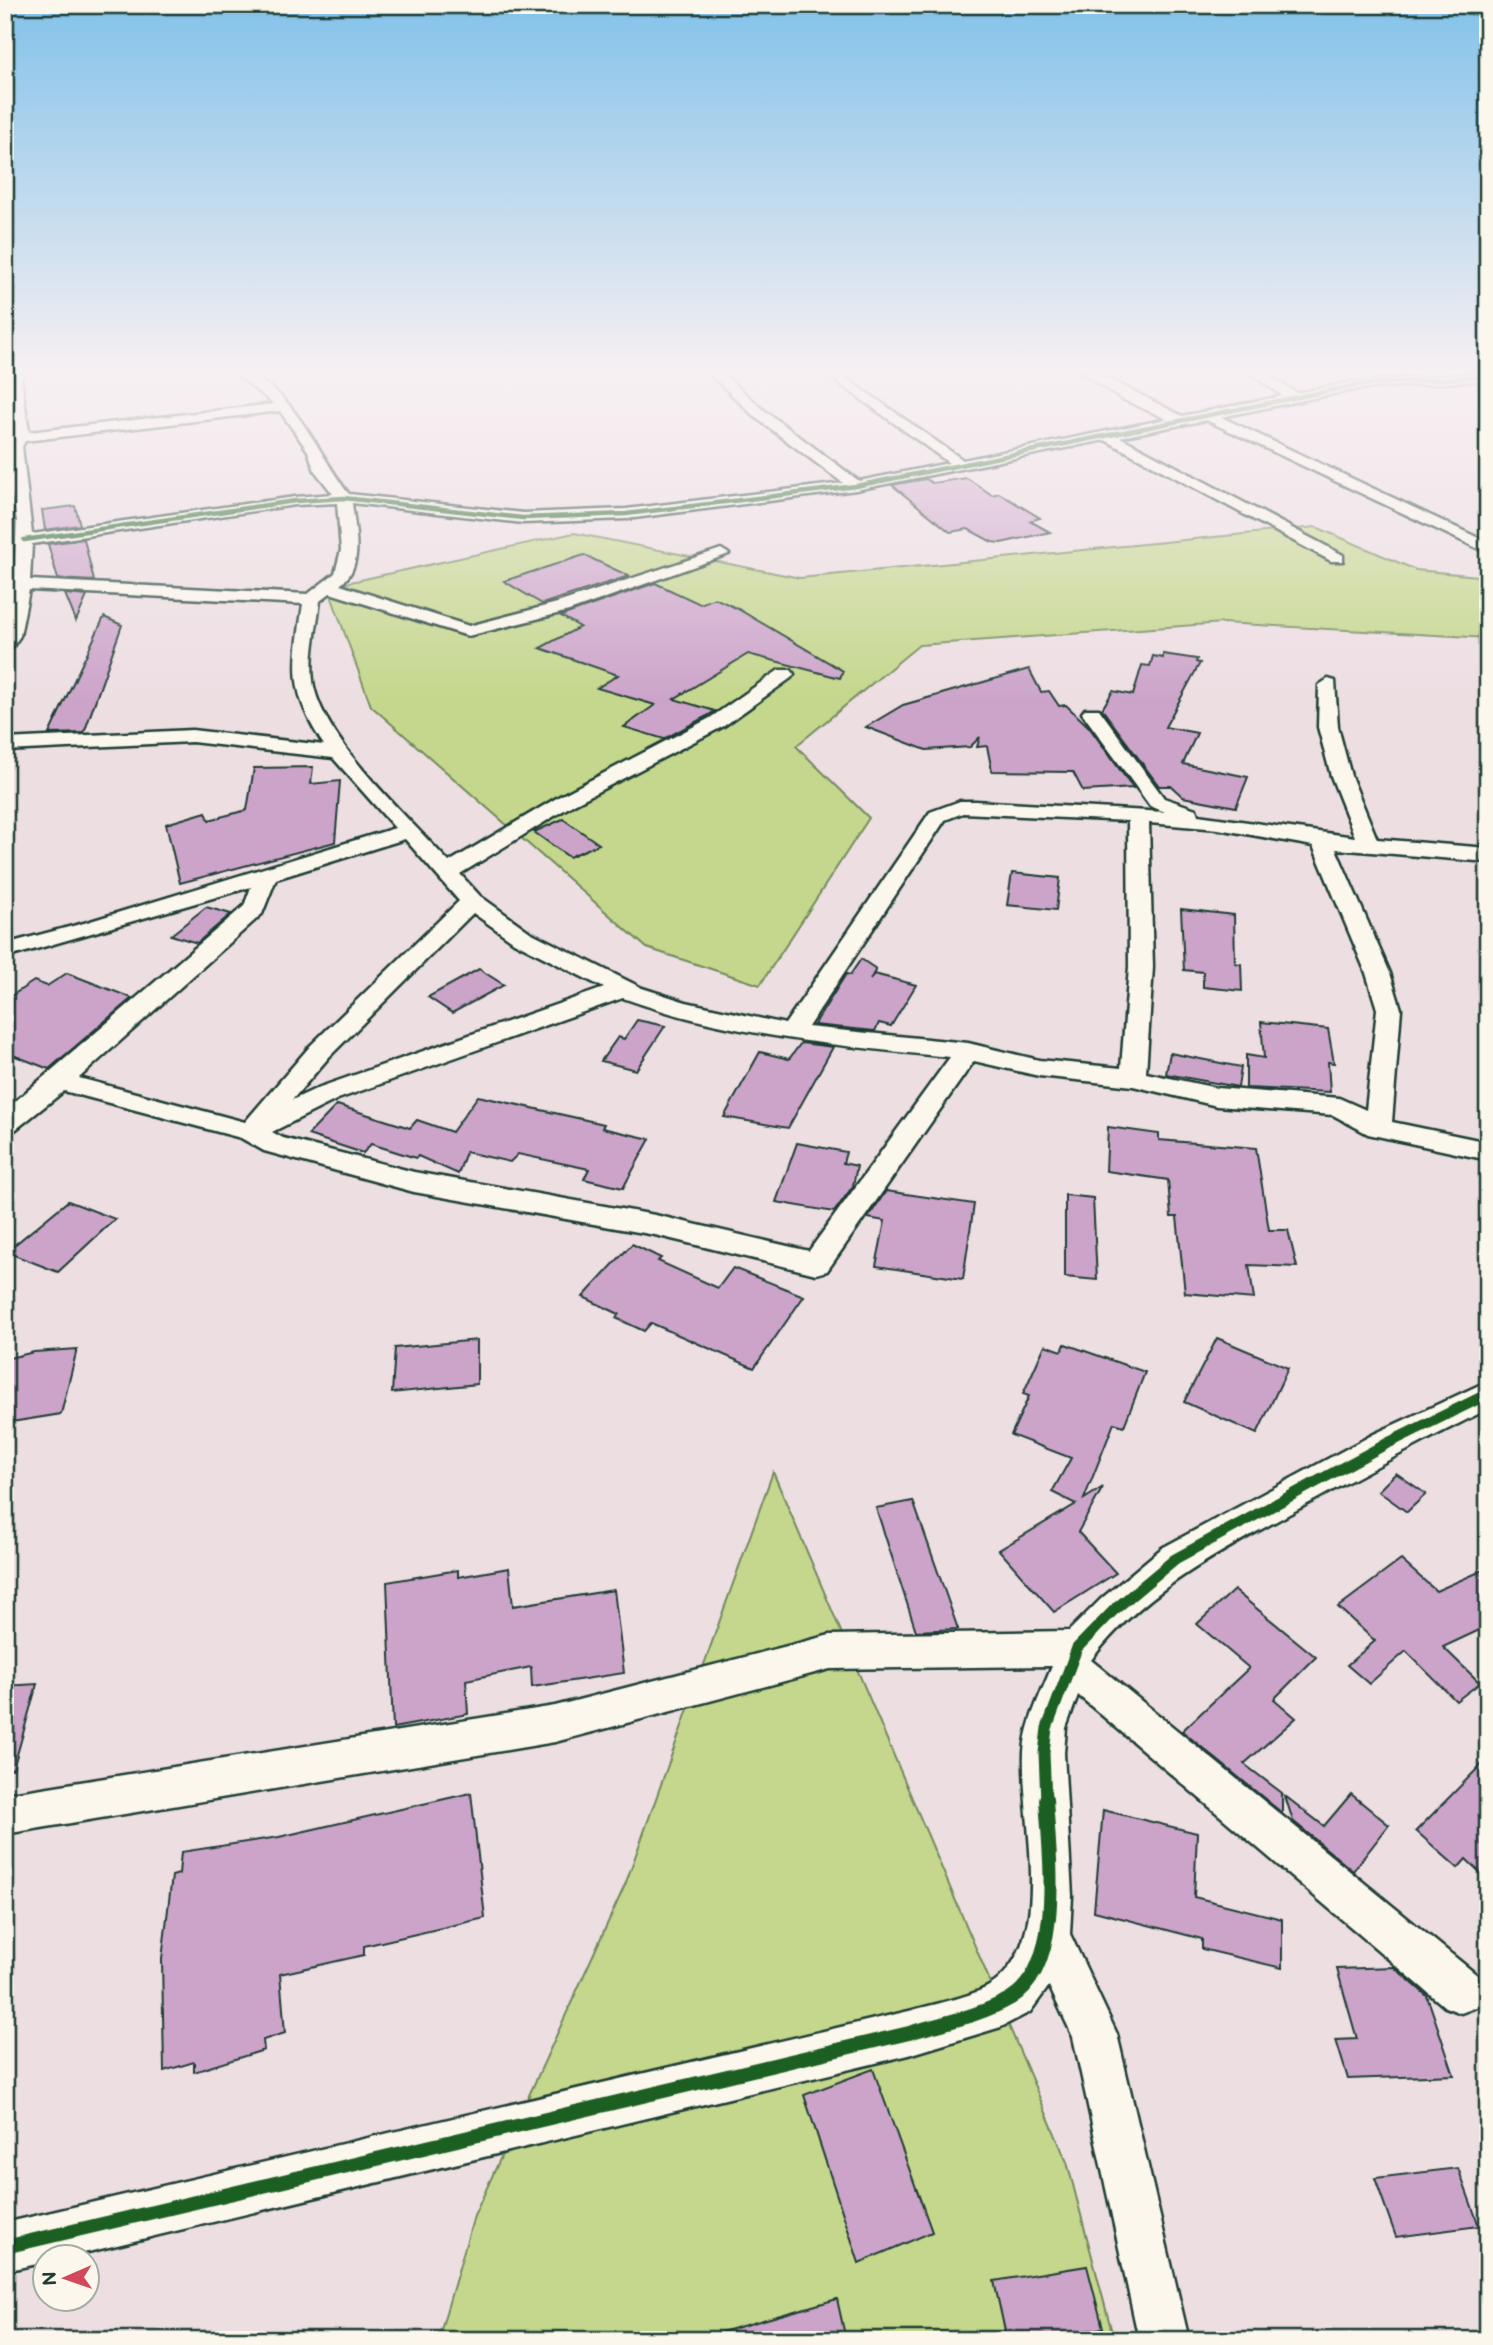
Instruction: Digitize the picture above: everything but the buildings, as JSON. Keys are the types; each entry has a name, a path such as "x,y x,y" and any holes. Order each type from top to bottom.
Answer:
{"street":[{"path":"5,645 11,636 14,584 24,540 25,520 17,482"},
{"path":"14,584 312,600 343,575 349,550 344,498 332,482"},
{"path":"851,482 856,486"},
{"path":"24,540 295,501 344,498 523,517 575,517 626,514 875,482"},
{"path":"1195,482 1337,558"},
{"path":"1349,482 1481,545"},
{"path":"328,587 468,631 563,607 721,554"},
{"path":"312,600 303,682 316,719 340,753 472,901 522,937 624,989 680,1008 791,1033 968,1051 1039,1068 1133,1077 1217,1097 1339,1107 1378,1128 1488,1151"},
{"path":"447,873 567,800 717,722 785,674"},
{"path":"1328,685 1328,727 1341,776 1368,846"},
{"path":"1092,713 1157,802 1218,823"},
{"path":"5,745 192,736 340,753"},
{"path":"791,1033 937,816 960,807 1218,823 1322,841 1488,855"},
{"path":"1133,1077 1141,967 1138,816"},
{"path":"5,951 409,831"},
{"path":"1322,841 1378,973 1389,1009 1378,1128"},
{"path":"5,1124 59,1082 254,909 266,875"},
{"path":"250,1132 320,1051 472,901"},
{"path":"250,1132 328,1093 624,989"},
{"path":"59,1082 250,1132 274,1145 414,1182 655,1225 816,1263 968,1051"},
{"path":"5,2247 909,2033 985,2011 1014,1996 1035,1969 1048,1936 1051,1896 1044,1753 1054,1702 1074,1657 1114,1610 1175,1559 1386,1444 1488,1394"},
{"path":"5,1814 555,1724 830,1652 1074,1657 1461,1991"},
{"path":"1048,1936 1095,2034 1164,2340"}],"green space":[{"path":"1316,527 1416,570 1488,577 1488,638 1223,623 919,645 796,746 869,818 760,985 647,948 371,706 328,587 574,533 800,578"},
{"path":"773,1472 1067,2162 1114,2340 438,2340 474,2216 625,1885"}],"cycle path":[{"path":"24,540 295,501 344,498 523,518 626,514 874,482"},
{"path":"5,2247 909,2033 985,2011 1014,1996 1035,1969 1048,1936 1051,1896 1044,1753 1047,1728 1077,1648 1114,1610 1175,1559 1386,1444 1488,1394"}]}
